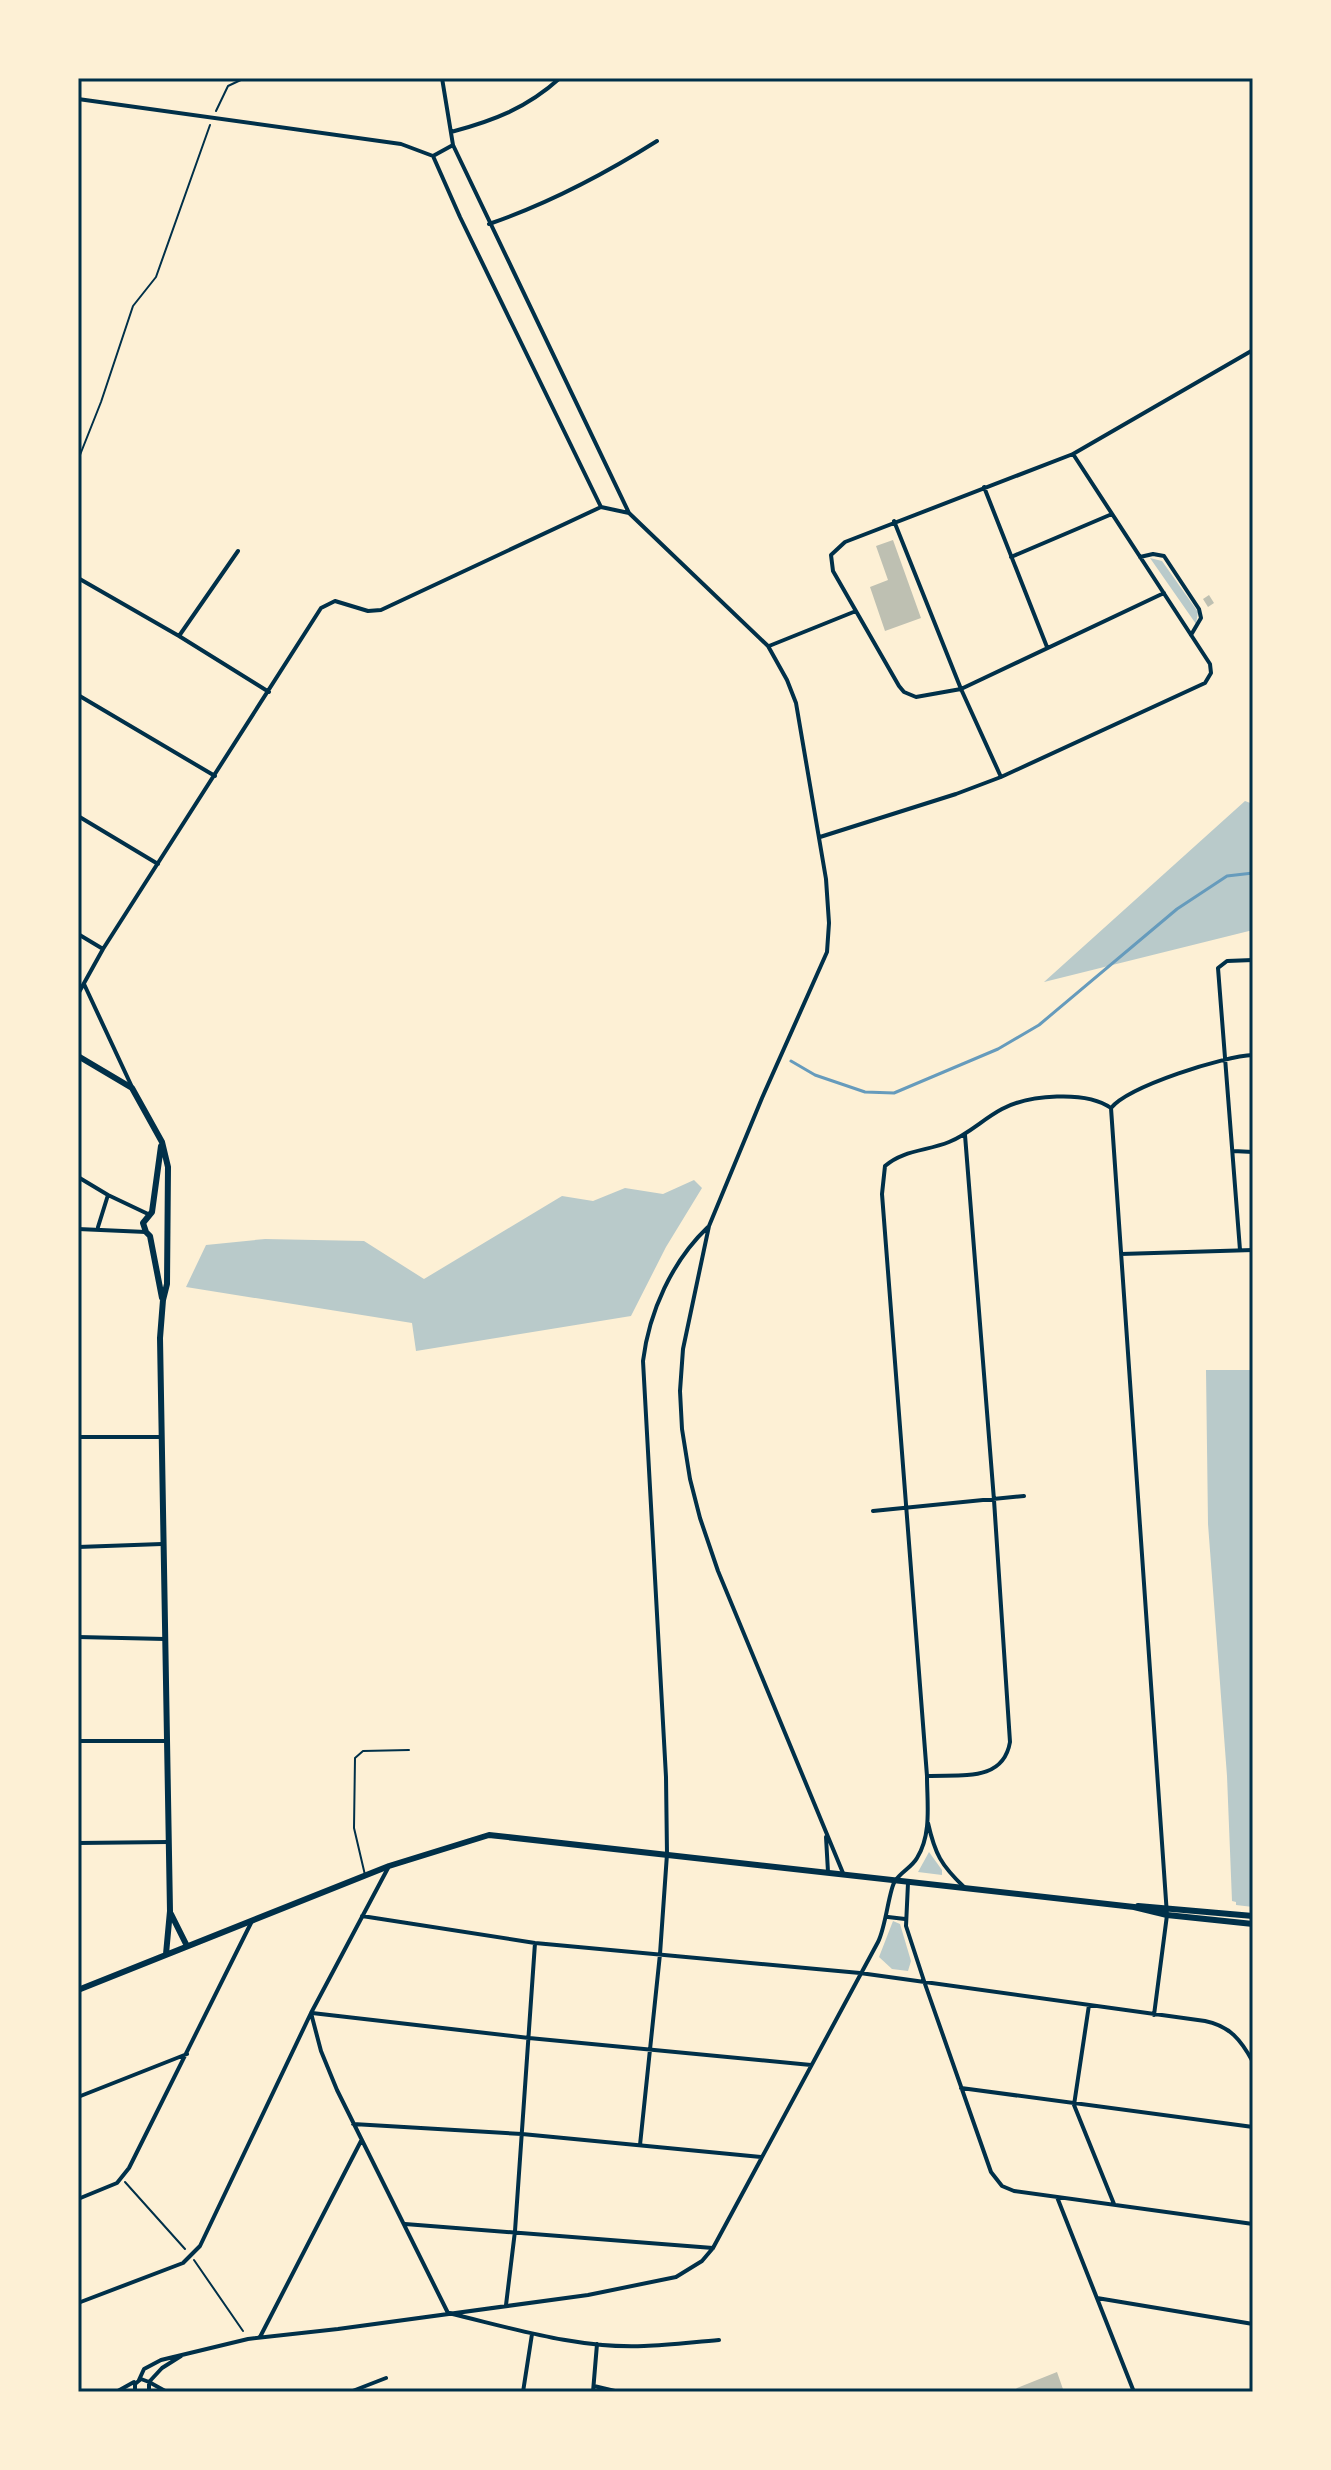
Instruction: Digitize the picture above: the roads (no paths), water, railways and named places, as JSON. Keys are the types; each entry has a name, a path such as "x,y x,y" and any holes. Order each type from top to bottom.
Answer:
{"street":[{"path":"442,78 453,145 629,513 768,646 796,703 829,902 827,952 709,1226 683,1349 682,1429 690,1479 718,1571 844,1876"},
{"path":"451,132 492,121 517,110 560,78"},
{"path":"78,99 401,144 433,156 601,507"},
{"path":"489,224 535,208 595,179 657,141"},
{"path":"433,156 453,145"},
{"path":"1164,593 961,689 924,697 904,692 833,571 831,555 845,542 894,521 1073,454 1253,350"},
{"path":"820,837 1001,777 1205,683 1211,673 1210,664 1073,454"},
{"path":"984,487 1047,647"},
{"path":"78,994 103,949 321,608 335,601 368,611 381,610 601,507 629,513"},
{"path":"1011,557 1112,514"},
{"path":"894,521 961,689 1001,777"},
{"path":"179,636 238,551"},
{"path":"1140,557 1153,554 1164,556 1192,598 1201,618 1191,635"},
{"path":"78,578 269,692"},
{"path":"768,646 856,611"},
{"path":"78,695 215,776"},
{"path":"78,816 158,864"},
{"path":"78,934 103,949"},
{"path":"1240,1250 1218,968 1227,961 1253,960"},
{"path":"84,984 132,1088 162,1142 168,1167 167,1284 160,1338 170,1911 166,1954"},
{"path":"1111,1108 1127,1094 1226,1058 1253,1055"},
{"path":"78,1056 132,1088"},
{"path":"135,2392 144,2369 183,2354 260,2337 588,2295 676,2277 702,2261 713,2248 878,1942 888,1917 894,1881 916,1860 928,1821 883,1178 885,1166 893,1159 946,1144 1004,1108 1028,1100 1090,1098 1111,1108"},
{"path":"1111,1108 1167,1911 1154,2015"},
{"path":"927,1776 997,1769 1004,1761 1010,1742 965,1135"},
{"path":"162,1142 150,1213 143,1223 163,1300"},
{"path":"1233,1151 1253,1152"},
{"path":"78,1177 108,1195 150,1213 162,1213 168,1220"},
{"path":"97,1228 108,1195"},
{"path":"640,2145 667,1854 666,1764 643,1361 647,1333 666,1285 693,1242 709,1226"},
{"path":"78,1229 97,1228 160,1237 167,1230"},
{"path":"1121,1254 1253,1250"},
{"path":"78,1437 161,1437"},
{"path":"873,1511 1024,1496"},
{"path":"78,1547 162,1544"},
{"path":"78,1637 165,1639"},
{"path":"78,1741 166,1741"},
{"path":"928,1821 936,1854 946,1870 967,1890"},
{"path":"78,1990 389,1866 489,1835 1134,1907 1253,1924"},
{"path":"826,1835 828,1873"},
{"path":"78,1843 168,1842"},
{"path":"78,2303 170,2269 192,2257 200,2246 311,2013 389,1866"},
{"path":"908,1883 905,1919 925,1984 991,2172 1002,2186 1014,2191 1253,2224"},
{"path":"170,1911 187,1946"},
{"path":"1167,1911 1253,1916"},
{"path":"362,1916 535,1943 860,1973 1219,2024 1231,2031 1253,2062"},
{"path":"888,1917 905,1919"},
{"path":"78,2199 122,2178 160,2111 252,1921"},
{"path":"506,2305 515,2231 535,1943"},
{"path":"1089,2005 1074,2105 1114,2204"},
{"path":"311,2013 811,2065"},
{"path":"311,2013 321,2051 352,2124 448,2313"},
{"path":"78,2097 188,2053"},
{"path":"961,2088 1253,2127"},
{"path":"352,2124 522,2134 761,2157"},
{"path":"260,2337 361,2141"},
{"path":"1057,2197 1134,2392"},
{"path":"405,2224 713,2248"},
{"path":"1097,2298 1253,2324"},
{"path":"448,2313 532,2334 597,2344 643,2346 719,2340"},
{"path":"523,2392 532,2334"},
{"path":"597,2344 593,2389 619,2392"},
{"path":"149,2392 149,2382 162,2368 183,2354"},
{"path":"350,2392 386,2378"},
{"path":"116,2392 138,2381 149,2382 167,2392"}],"lane":[{"path":"366,1876 355,1838 355,1758 363,1751 409,1750"}],"waterway":[{"path":"791,1061 815,1075 865,1092 894,1093 998,1049 1039,1025 1177,909 1227,876 1253,873"}]}
